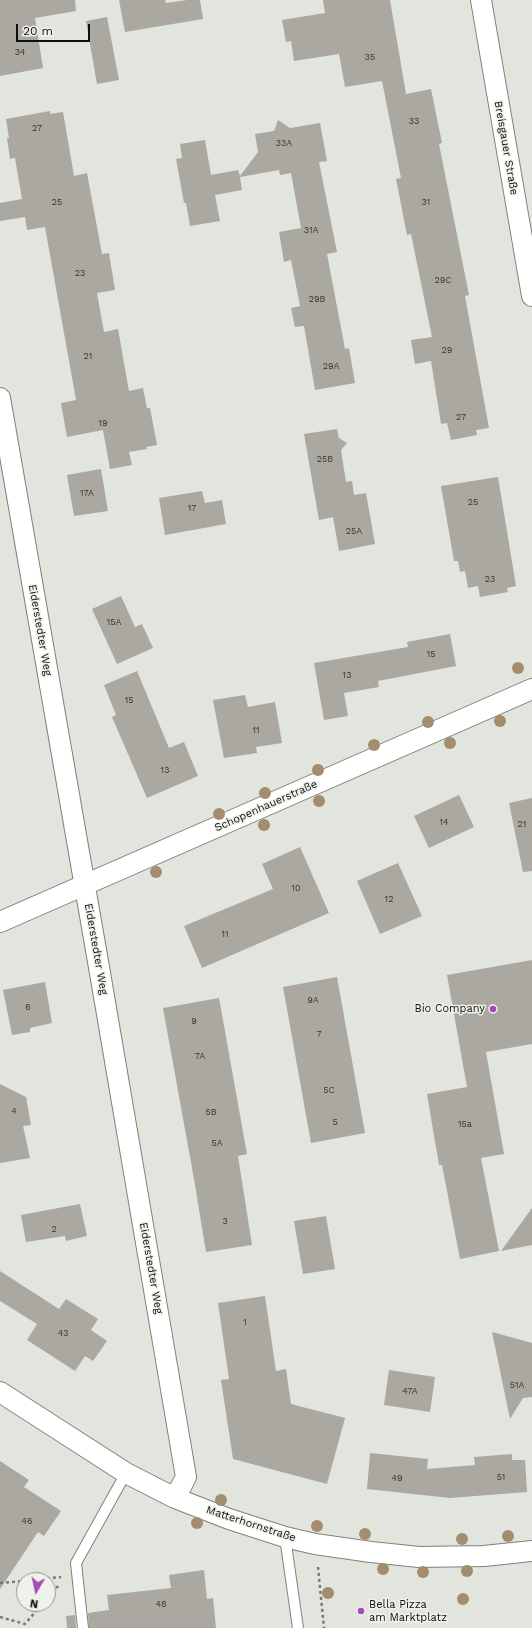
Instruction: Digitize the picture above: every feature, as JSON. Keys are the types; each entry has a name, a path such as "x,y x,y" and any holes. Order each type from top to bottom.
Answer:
{"street":[{"name":"Breisgauer Straße","path":"481,0 532,296"},
{"name":"Eiderstedter Weg","path":"0,398 186,1477 175,1498"},
{"name":"Schopenhauerstraße","path":"0,922 532,689"},
{"name":"Matterhornstraße","path":"0,1392 126,1473 175,1498 229,1519 285,1537 315,1544 419,1557 484,1556 532,1551"}],"lane":[{"path":"83,1628 76,1563 126,1473"},
{"path":"285,1537 298,1628"}],"path":[{"path":"317,1564 324,1628"},
{"path":"56,1577 66,1576 56,1588"},
{"path":"0,1583 16,1582"},
{"path":"25,1624 35,1612"},
{"path":"0,1617 25,1624"},
{"path":"25,1624 26,1628"}],"building":[{"path":"0,0 75,0 76,11 35,18 43,68 0,76"},
{"path":"119,0 165,0 166,3 200,0 203,19 125,32"},
{"path":"323,0 390,0 406,94 431,89 442,143 439,144 469,295 465,296 489,428 476,430 477,435 451,440 447,423 441,424 431,361 415,364 411,340 432,337 411,234 407,235 396,179 401,178 382,81 345,87 339,54 294,61 291,41 286,42 282,20 325,13"},
{"path":"107,17 119,80 97,84 86,21"},
{"path":"50,111 50,114 63,112 74,176 87,173 102,254 109,253 115,290 97,293 104,332 118,329 129,391 143,388 147,408 150,408 157,445 146,447 147,449 129,452 132,465 110,469 103,430 67,437 61,403 76,400 45,227 27,230 25,217 0,221 0,203 22,199 15,158 10,159 6,119"},
{"path":"278,120 290,128 320,123 327,161 319,162 337,252 327,254 345,349 349,348 355,383 315,390 304,326 295,327 291,308 300,306 291,260 284,262 279,232 301,228 291,173 280,175 279,170 240,177 242,190 215,195 220,221 190,226 176,159 182,158 180,144 205,140 211,175 238,170 240,176 258,152 255,134 274,131"},
{"path":"337,429 339,438 347,443 341,450 346,482 352,481 354,495 366,493 375,544 339,551 333,517 319,520 304,434"},
{"path":"101,469 108,511 74,516 67,475"},
{"path":"498,477 516,586 507,588 508,592 480,597 478,586 468,588 465,571 460,572 458,561 454,561 441,486"},
{"path":"202,491 205,503 222,500 226,524 165,535 159,498"},
{"path":"121,596 135,627 142,624 153,648 117,664 92,609"},
{"path":"450,634 456,666 378,681 379,687 344,693 348,716 324,720 314,663 408,647 407,642"},
{"path":"137,671 169,748 184,742 198,776 147,798 112,717 116,715 104,685"},
{"path":"245,695 248,707 275,702 282,743 256,747 257,753 224,758 213,700"},
{"path":"459,795 474,827 429,848 414,816"},
{"path":"532,798 532,871 523,872 509,803"},
{"path":"300,847 329,913 202,968 184,926 273,889 262,864"},
{"path":"398,863 422,916 380,934 357,881"},
{"path":"532,960 532,1044 486,1052 504,1154 481,1158 499,1251 460,1259 442,1165 439,1165 427,1094 467,1087 447,975"},
{"path":"337,977 365,1133 311,1143 283,987"},
{"path":"45,982 52,1023 30,1028 30,1032 12,1035 3,990"},
{"path":"219,998 247,1154 238,1156 252,1245 206,1252 163,1008"},
{"path":"0,1084 26,1097 31,1125 23,1126 30,1158 0,1163"},
{"path":"80,1204 87,1236 66,1241 65,1236 26,1242 21,1215"},
{"path":"532,1208 532,1245 501,1251"},
{"path":"326,1216 335,1269 303,1274 294,1221"},
{"path":"0,1271 59,1309 66,1299 98,1319 91,1330 107,1341 93,1361 85,1356 75,1371 27,1340 37,1324 0,1301"},
{"path":"265,1296 276,1371 286,1369 291,1404 345,1418 327,1484 233,1459 221,1380 229,1379 218,1303"},
{"path":"492,1332 532,1343 532,1397 523,1398 510,1419"},
{"path":"389,1370 435,1377 430,1412 384,1405"},
{"path":"370,1453 428,1459 427,1469 475,1465 474,1457 512,1454 512,1460 525,1460 527,1492 450,1498 367,1489"},
{"path":"0,1461 29,1480 24,1487 61,1511 44,1536 38,1532 0,1589"},
{"path":"204,1570 207,1599 213,1598 216,1628 89,1628 88,1613 109,1610 107,1595 171,1588 169,1575"},
{"path":"75,1615 76,1628 67,1628 66,1616"}],"place":[{"name":"Bio Company","path":"493,1009"},
{"name":"Bella Pizza am Marktplatz","path":"361,1611"}]}
